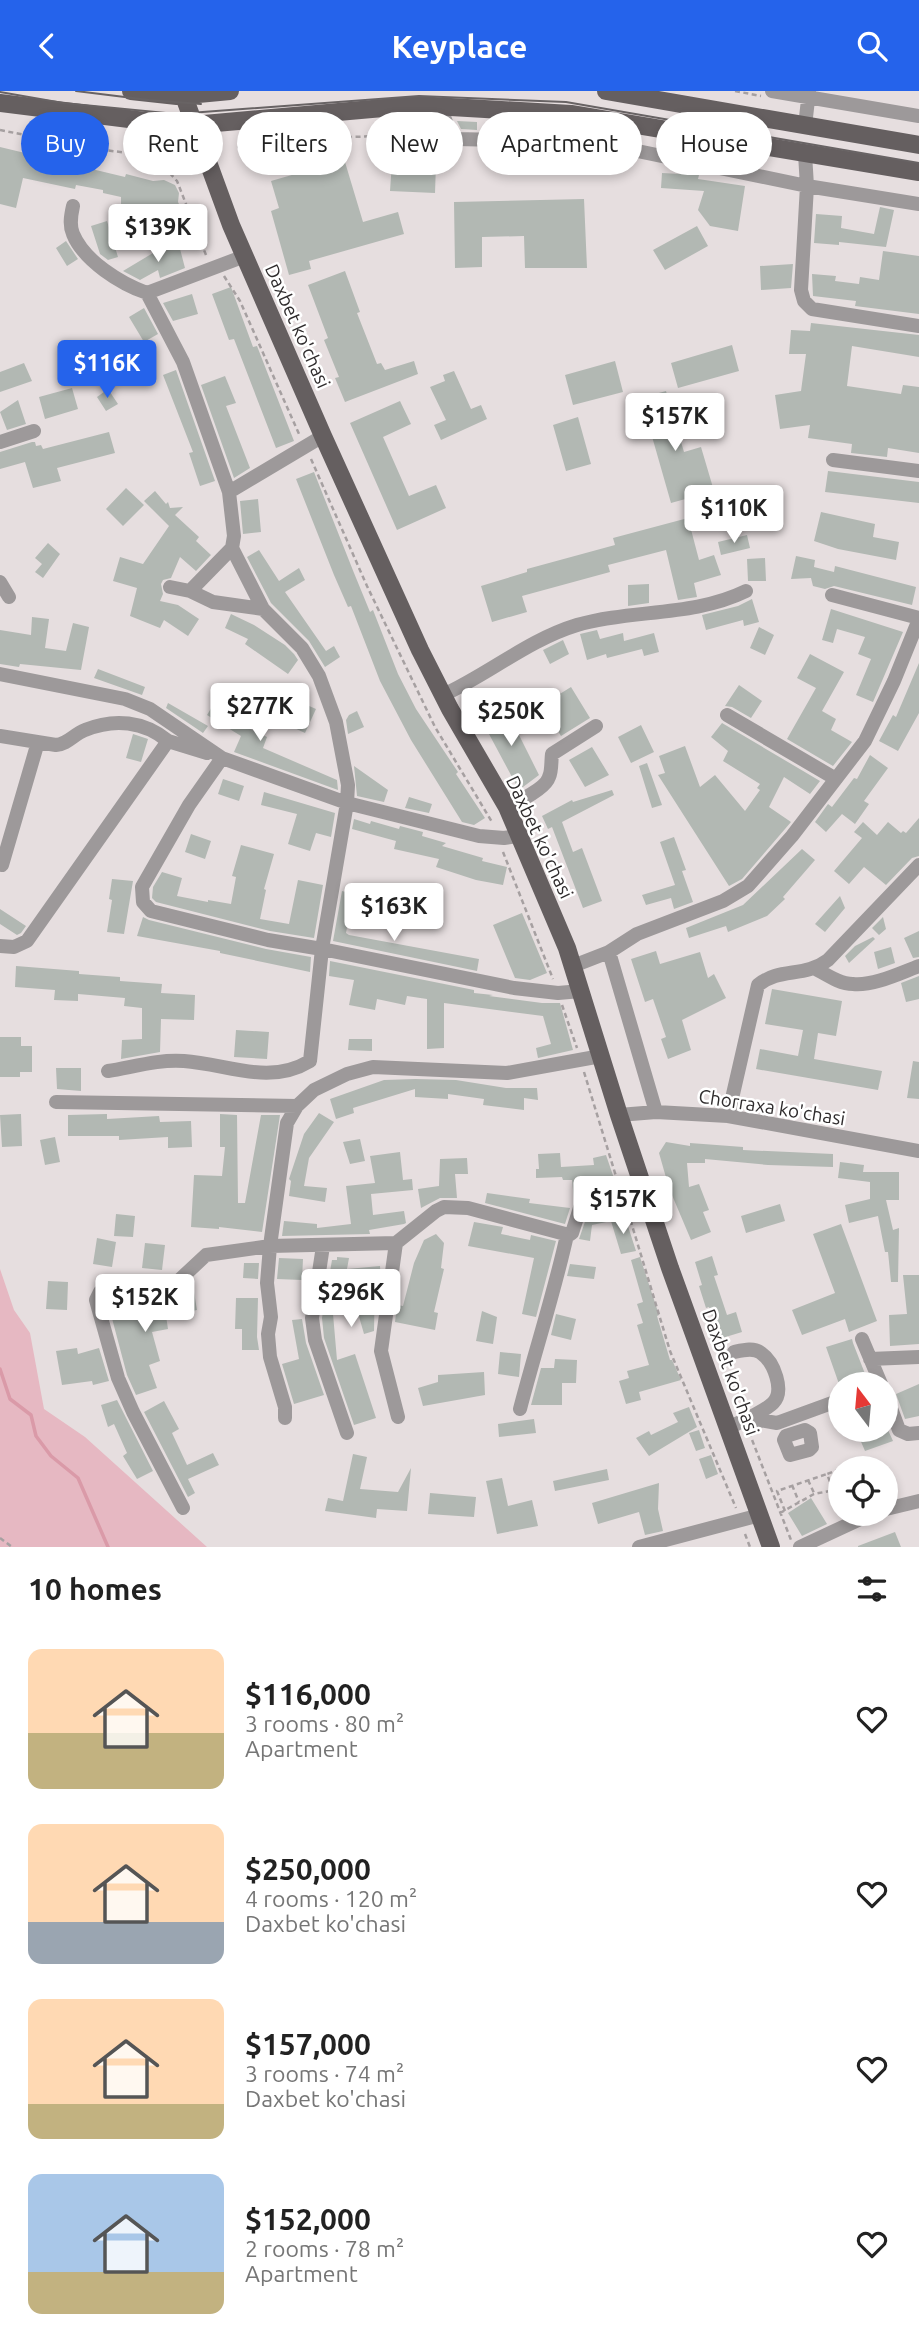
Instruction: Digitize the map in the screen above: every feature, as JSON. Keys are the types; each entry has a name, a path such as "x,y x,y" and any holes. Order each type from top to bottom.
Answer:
{"main road":[{"path":"131,91 230,91"},
{"path":"606,91 919,145"},
{"name":"Daxbet ko'chasi","path":"182,93 189,112"},
{"path":"0,103 123,119"},
{"path":"223,122 381,108 440,106 538,112"},
{"path":"642,126 919,172"},
{"name":"Daxbet ko'chasi","path":"212,175 244,256 443,695 507,807 535,871 573,966 646,1194 739,1422 760,1515 771,1547"}],"street":[{"path":"772,91 919,116"},
{"path":"805,126 808,95"},
{"path":"440,106 442,112"},
{"path":"642,152 807,186 919,204"},
{"path":"806,154 807,186 801,290 804,302 812,310 919,325"},
{"path":"73,206 70,219 73,235 94,263 118,280 147,293 183,362 229,492 234,536 232,548 190,591"},
{"path":"147,293 244,256"},
{"path":"0,442 34,431"},
{"path":"229,492 324,436"},
{"path":"833,460 919,471"},
{"path":"108,1071 170,1061 206,1064 253,1074 273,1074 298,1068 310,1061 313,1049 322,949 348,785 336,722 319,676 302,648 263,609 232,548"},
{"path":"0,582 9,597"},
{"path":"170,587 190,591 213,602 263,609"},
{"path":"443,695 529,646 579,625 712,604 746,591"},
{"path":"573,966 609,952 637,934 723,901 748,886 792,836 865,741 894,681 919,619 832,595"},
{"path":"7,676 125,699 150,709 222,758"},
{"path":"727,715 836,779"},
{"path":"0,736 56,745 64,744 82,731 110,722 144,726 157,731 168,741 347,803 479,836 504,838 518,835"},
{"path":"507,807 521,801 547,782 552,754 596,726"},
{"path":"0,946 14,947 27,941 168,741"},
{"path":"2,865 38,742"},
{"path":"222,758 189,805 142,887 142,902 151,911 268,940 514,988 558,993 581,991"},
{"path":"727,1116 758,985 766,978 783,973 816,969 828,960 919,865"},
{"path":"609,952 656,1112"},
{"path":"816,969 854,985 919,966"},
{"path":"285,1418 285,1407 270,1357 268,1334 271,1317 267,1283 287,1123 300,1103 314,1090 347,1074 373,1067 507,1073 601,1056"},
{"path":"56,1102 300,1103"},
{"name":"Chorraxa ko'chasi","path":"619,1115 656,1112 727,1116 919,1151"},
{"path":"183,1508 118,1378 96,1300 100,1291 175,1284 206,1255 270,1245 396,1244 444,1207 468,1208 567,1235 572,1233 580,1208 646,1194"},
{"path":"520,1409 539,1336 552,1302 567,1235"},
{"path":"396,1244 381,1351 398,1417"},
{"path":"323,1246 312,1318 315,1340 347,1433"},
{"path":"862,1339 876,1372"},
{"path":"734,1352 747,1349 760,1352 772,1365 778,1394 773,1403 739,1422"},
{"path":"870,1359 919,1357"},
{"path":"739,1422 772,1423 828,1404"},
{"path":"789,1418 795,1433"},
{"path":"898,1427 908,1434 919,1433"},
{"path":"898,1506 919,1501"},
{"path":"639,1547 760,1515"},
{"path":"800,1547 845,1526"}],"path":[{"path":"0,130 123,152"},
{"path":"739,1422 793,1547"},
{"path":"785,1511 778,1491 827,1474 828,1477"},
{"path":"808,1480 814,1494"},
{"path":"792,1485 799,1503"},
{"path":"780,1513 814,1494 828,1492"},
{"path":"0,1538 12,1547"}],"shaded area":[{"path":"0,1269 14,1310 30,1333 44,1409 85,1437 207,1547 0,1547"}],"building":[{"path":"463,121 477,122 477,130 463,129"},
{"path":"0,147 21,152 21,175 109,173 153,181 164,180 175,185 179,193 178,202 192,232 172,239 158,211 121,205 121,197 103,193 103,190 76,185 75,189 23,178 16,208 0,204"},
{"path":"292,175 349,175 363,222 398,212 404,234 309,261 311,269 289,275 271,211 279,208 271,181"},
{"path":"391,175 436,175 435,193 390,191"},
{"path":"662,175 699,175 698,179 745,186 738,231 710,226 698,210 704,191 661,188"},
{"path":"584,199 587,268 525,268 524,236 482,237 482,267 455,268 454,202"},
{"path":"880,207 894,210 886,247 839,242 839,245 814,243 816,214 842,216 841,228 874,234"},
{"path":"107,221 118,257 108,260 100,254 91,226"},
{"path":"697,226 708,246 665,270 653,250"},
{"path":"66,241 78,259 67,266 56,248"},
{"path":"179,245 185,268 160,278 158,270 140,280 123,271 153,253"},
{"path":"883,251 919,256 919,314 855,306 856,301 813,296 812,274 836,276 835,281 859,284 860,277 879,280"},
{"path":"793,264 791,288 761,290 760,266"},
{"path":"345,271 360,312 357,313 377,364 381,363 385,370 414,361 418,374 345,402 335,378 339,377 324,340 328,338 308,285"},
{"path":"231,287 253,347 257,346 294,441 276,448 234,339 229,340 212,294"},
{"path":"192,294 198,314 173,321 163,303"},
{"path":"144,308 158,334 144,342 129,317"},
{"path":"811,323 919,335 919,357 852,346 847,386 901,394 903,385 919,387 919,453 888,448 887,457 851,453 852,444 808,438 810,425 780,429 775,395 801,391 806,354 789,354 791,330 810,331"},
{"path":"732,345 739,371 678,388 671,363"},
{"path":"615,361 623,392 573,405 565,375"},
{"path":"24,363 32,381 0,392 0,372"},
{"path":"176,370 215,481 200,486 189,453 193,452 163,375"},
{"path":"454,371 471,409 481,405 487,419 441,440 434,425 446,420 430,387 445,381 443,375"},
{"path":"225,376 236,403 226,406 250,468 234,478 201,385"},
{"path":"72,388 78,409 45,419 39,397"},
{"path":"108,389 118,404 106,411 97,397"},
{"path":"666,391 684,452 701,447 714,491 671,503 641,398"},
{"path":"18,400 26,424 7,430 0,412"},
{"path":"400,401 411,424 383,437 409,496 436,485 446,508 397,530 350,423"},
{"path":"578,417 591,464 566,471 553,425"},
{"path":"109,432 115,453 57,468 61,481 33,488 25,462 0,469 0,452 32,442 35,442 36,446 41,445 43,449"},
{"path":"828,471 919,482 919,503 825,492"},
{"path":"314,472 398,674 416,709 485,818 474,825 462,822 411,740 380,681 296,479"},
{"path":"126,488 144,505 123,526 106,509"},
{"path":"155,491 166,504 168,502 170,508 183,507 175,515 199,537 196,541 211,555 196,571 180,557 171,578 163,580 161,584 163,594 160,601 178,605 199,619 188,636 164,620 160,628 130,616 137,588 113,581 120,557 143,564 169,526 144,501"},
{"path":"258,499 261,532 243,534 240,501"},
{"path":"776,501 778,525 754,528 752,504"},
{"path":"821,512 875,524 873,537 899,542 896,560 838,549 814,541"},
{"path":"688,518 699,560 714,555 721,575 694,583 697,597 678,600 666,550 608,565 610,572 522,596 527,612 492,622 481,586 527,572 527,569 615,545 613,538"},
{"path":"747,535 750,548 721,555 718,542"},
{"path":"48,543 60,554 43,578 35,572 42,564 35,558"},
{"path":"259,550 279,581 299,568 305,580 285,592 326,651 334,646 340,657 325,667 309,641 271,603 247,557"},
{"path":"796,556 815,560 814,567 834,572 835,566 916,587 912,605 834,586 825,589 813,586 811,578 791,579"},
{"path":"765,558 766,581 748,581 747,559"},
{"path":"649,584 649,603 628,606 628,585"},
{"path":"752,599 759,622 744,626 743,620 706,630 702,615 738,606"},
{"path":"831,609 903,632 873,702 856,695 871,659 858,654 865,637 837,629 833,643 822,640"},
{"path":"231,614 254,625 294,654 298,660 288,674 245,644 248,639 225,628"},
{"path":"32,617 49,619 45,648 66,651 73,623 89,627 81,670 0,664 0,630 31,635"},
{"path":"759,627 774,635 765,655 750,648"},
{"path":"597,630 600,639 623,633 624,641 654,633 659,652 644,656 642,649 607,658 606,654 587,660 580,634"},
{"path":"563,640 569,654 550,664 543,650"},
{"path":"810,654 844,672 822,711 836,719 831,730 852,742 833,766 787,739 816,688 797,678"},
{"path":"919,663 919,713 898,751 879,741 893,715 896,717"},
{"path":"98,669 145,687 142,695 94,678"},
{"path":"253,685 282,699 284,695 316,709 305,733 273,718 275,714 246,699"},
{"path":"739,685 762,701 751,718 725,706"},
{"path":"571,687 590,718 561,736 542,705"},
{"path":"221,692 243,705 234,721 267,737 263,748 337,780 338,790 234,752 241,736 207,715"},
{"path":"168,703 208,726 203,733 166,708"},
{"path":"506,709 539,775 519,790 482,721"},
{"path":"357,711 364,727 348,734 346,720"},
{"path":"722,723 820,781 810,794 784,777 769,807 791,822 742,879 729,886 658,775 665,773 659,756 685,746 700,787 715,775 745,811 760,790 757,788 760,784 723,761 728,751 711,737"},
{"path":"641,725 654,752 631,763 618,737"},
{"path":"133,734 148,739 141,762 126,758"},
{"path":"592,747 609,775 585,787 569,760"},
{"path":"870,755 888,768 864,801 869,804 855,824 842,814 826,832 815,822 828,804 832,807 854,778 857,779"},
{"path":"647,763 662,805 652,808 639,766"},
{"path":"354,766 388,790 384,802 357,796"},
{"path":"223,779 244,786 239,801 218,794"},
{"path":"612,790 614,795 562,822 573,852 582,848 602,901 583,908 552,827 548,829 542,816 572,800 573,802"},
{"path":"264,792 335,813 331,837 316,833 310,851 288,844 297,814 261,805"},
{"path":"409,797 432,804 429,813 405,808"},
{"path":"919,818 919,856 912,858 886,885 864,867 849,884 834,871 862,838 854,832 863,822 877,835 888,822 901,833 906,833"},
{"path":"354,819 423,832 422,836 446,843 442,846 507,867 503,885 476,880 436,867 439,859 394,849 396,841 352,829"},
{"path":"191,834 211,841 205,859 185,852"},
{"path":"674,837 686,870 682,871 693,902 674,909 671,898 646,905 642,895 675,885 660,842"},
{"path":"241,845 274,854 264,889 266,890 260,919 289,924 298,880 323,885 314,938 270,931 156,902 152,898 153,887 162,872 182,878 177,896 231,904 236,877 232,876"},
{"path":"802,849 815,860 783,897 785,899 767,916 728,932 726,926 689,938 686,928 743,905"},
{"path":"112,879 133,881 124,934 107,932"},
{"path":"342,891 353,894 346,933 349,935 479,959 477,971 333,941"},
{"path":"840,896 845,908 825,932 815,924"},
{"path":"0,909 26,926 21,933 17,935 0,924"},
{"path":"522,913 547,973 530,980 515,978 493,925"},
{"path":"143,917 266,949 311,957 310,972 220,951 137,936"},
{"path":"883,917 886,929 879,935 872,928"},
{"path":"919,931 919,957 913,958 904,938"},
{"path":"873,937 875,939 849,963 845,956 855,946"},
{"path":"891,947 895,963 878,969 874,952"},
{"path":"656,951 660,964 700,952 708,978 714,974 726,998 682,1020 691,1050 668,1059 661,1039 666,1037 653,999 645,1002 631,959"},
{"path":"330,961 493,995 489,996 560,1003 573,1050 538,1058 536,1048 551,1044 543,1016 444,1003 444,1048 427,1049 427,999 407,996 405,1005 377,999 375,1010 349,1005 354,980 329,976"},
{"path":"16,966 79,971 79,974 120,977 120,981 162,984 161,993 195,995 194,1020 161,1019 160,1052 121,1059 122,1040 142,1039 142,1008 124,1006 125,998 78,994 78,1001 54,1000 55,990 15,987"},
{"path":"919,976 919,999 906,1002 901,983"},
{"path":"772,989 842,1001 836,1036 818,1033 814,1059 882,1071 878,1090 756,1069 760,1049 798,1056 803,1030 765,1024"},
{"path":"236,1030 269,1032 267,1059 234,1057"},
{"path":"0,1037 21,1037 21,1046 32,1046 32,1072 20,1072 20,1077 0,1077"},
{"path":"349,1039 372,1039 372,1051 348,1050"},
{"path":"913,1061 919,1062 919,1099 907,1098"},
{"path":"56,1068 81,1068 81,1091 57,1089"},
{"path":"384,1080 456,1080 506,1088 537,1088 538,1100 524,1098 524,1110 483,1105 484,1099 448,1094 448,1099 415,1097 415,1089 353,1108 354,1113 336,1119 330,1099"},
{"path":"319,1113 334,1122 309,1158 304,1186 327,1188 325,1202 289,1196 289,1179 304,1134"},
{"path":"21,1114 22,1146 2,1147 0,1115"},
{"path":"107,1114 107,1119 159,1116 160,1122 191,1121 192,1147 168,1148 168,1137 119,1140 119,1136 68,1136 68,1115"},
{"path":"220,1114 237,1115 238,1203 245,1203 261,1115 280,1115 262,1232 191,1227 194,1175 222,1176 225,1147 220,1147"},
{"path":"55,1137 60,1162 45,1165 40,1140"},
{"path":"360,1139 365,1161 350,1164 343,1142"},
{"path":"666,1142 690,1146 690,1143 743,1147 743,1150 833,1154 833,1167 705,1159 705,1163 687,1163 689,1187 699,1184 709,1210 703,1212 711,1232 691,1240 669,1188 659,1153"},
{"path":"400,1152 403,1180 412,1179 413,1190 371,1194 373,1215 404,1211 406,1223 369,1230 370,1234 282,1236 284,1221 317,1224 317,1228 351,1224 346,1186 375,1183 370,1156"},
{"path":"560,1153 561,1167 594,1165 593,1158 606,1155 618,1190 574,1200 572,1180 563,1180 562,1177 536,1178 536,1169 539,1169 538,1154"},
{"path":"467,1158 468,1174 455,1174 457,1198 440,1198 421,1208 418,1189 439,1186 440,1159"},
{"path":"840,1162 864,1165 863,1172 899,1172 899,1200 886,1200 893,1230 899,1228 898,1282 891,1282 888,1252 885,1252 878,1216 849,1223 845,1205 870,1199 870,1182 838,1178"},
{"path":"487,1193 530,1199 529,1203 570,1208 565,1224 485,1203"},
{"path":"780,1204 785,1221 746,1233 741,1216"},
{"path":"609,1212 611,1221 592,1225 590,1241 579,1239 587,1216"},
{"path":"116,1214 135,1216 133,1237 114,1236"},
{"path":"625,1217 636,1251 621,1254 611,1221"},
{"path":"474,1222 503,1227 501,1234 530,1240 531,1235 556,1241 536,1317 522,1314 534,1258 468,1246"},
{"path":"841,1224 877,1321 849,1332 845,1319 802,1335 792,1310 835,1293 813,1234"},
{"path":"436,1234 444,1243 441,1268 444,1269 434,1312 438,1313 435,1330 395,1322 397,1305 403,1306 414,1263 424,1240"},
{"path":"97,1238 116,1242 112,1267 93,1264"},
{"path":"145,1243 165,1245 162,1270 142,1268"},
{"path":"712,1256 718,1275 714,1276 727,1315 736,1312 742,1332 719,1339 699,1286 702,1285 695,1262"},
{"path":"337,1257 349,1258 347,1269 380,1266 381,1280 375,1281 374,1331 364,1334 356,1306 339,1306 337,1315 333,1314 337,1360 355,1354 376,1418 354,1425 324,1338 322,1318 332,1260 337,1260"},
{"path":"640,1257 670,1360 681,1380 639,1392 641,1400 626,1404 619,1381 629,1378 627,1371 649,1365 637,1325 643,1323 637,1304 643,1302 631,1260"},
{"path":"279,1258 303,1259 302,1280 277,1279"},
{"path":"244,1263 259,1263 258,1279 243,1278"},
{"path":"570,1264 596,1267 594,1279 567,1276"},
{"path":"903,1275 919,1275 919,1344 890,1346 889,1315 907,1314"},
{"path":"48,1281 68,1282 67,1310 46,1309"},
{"path":"194,1292 197,1310 166,1316 168,1329 152,1332 160,1361 149,1365 157,1388 136,1395 127,1375 109,1307"},
{"path":"236,1298 258,1298 259,1350 242,1350 242,1329 235,1329"},
{"path":"482,1311 497,1317 493,1344 476,1341"},
{"path":"556,1314 576,1319 571,1340 551,1335"},
{"path":"302,1319 306,1343 324,1395 294,1404 282,1364 299,1359 292,1320"},
{"path":"852,1339 864,1372 835,1372 826,1347"},
{"path":"77,1348 78,1354 99,1348 109,1381 93,1385 92,1381 62,1385 56,1351"},
{"path":"500,1352 521,1354 519,1377 498,1374"},
{"path":"555,1359 577,1360 576,1383 562,1383 562,1405 531,1405 541,1368 554,1368"},
{"path":"484,1372 485,1395 423,1406 418,1388 438,1382 438,1375"},
{"path":"919,1384 919,1416 905,1419 898,1393"},
{"path":"117,1400 153,1471 137,1479 123,1456 127,1453 114,1424 108,1427 101,1405"},
{"path":"164,1401 179,1429 172,1433 187,1465 213,1453 219,1465 188,1479 195,1493 188,1497 144,1412"},
{"path":"689,1407 697,1427 649,1456 636,1438 649,1431 651,1435 678,1422 673,1413"},
{"path":"534,1419 536,1433 499,1437 498,1424"},
{"path":"699,1430 705,1448 696,1451 689,1433"},
{"path":"861,1442 890,1442 865,1451"},
{"path":"353,1454 367,1457 360,1489 398,1492 411,1468 407,1511 377,1509 376,1518 325,1511 328,1498 343,1501"},
{"path":"711,1455 718,1474 706,1479 699,1459"},
{"path":"607,1469 609,1480 555,1491 553,1481"},
{"path":"502,1478 508,1506 532,1500 538,1526 497,1534 486,1481"},
{"path":"659,1483 658,1509 663,1531 645,1535 639,1512 598,1524 592,1503"},
{"path":"430,1493 476,1497 474,1517 428,1514"},
{"path":"811,1498 827,1524 802,1536 788,1513"},
{"path":"895,1532 901,1547 858,1547 858,1546"}],"waterway":[{"path":"0,1369 10,1399 31,1415 36,1436 51,1456 78,1478 108,1547"}],"tram line":[{"path":"76,91 201,104"},
{"path":"0,92 63,103 176,114 419,96 566,102 919,163"}]}
